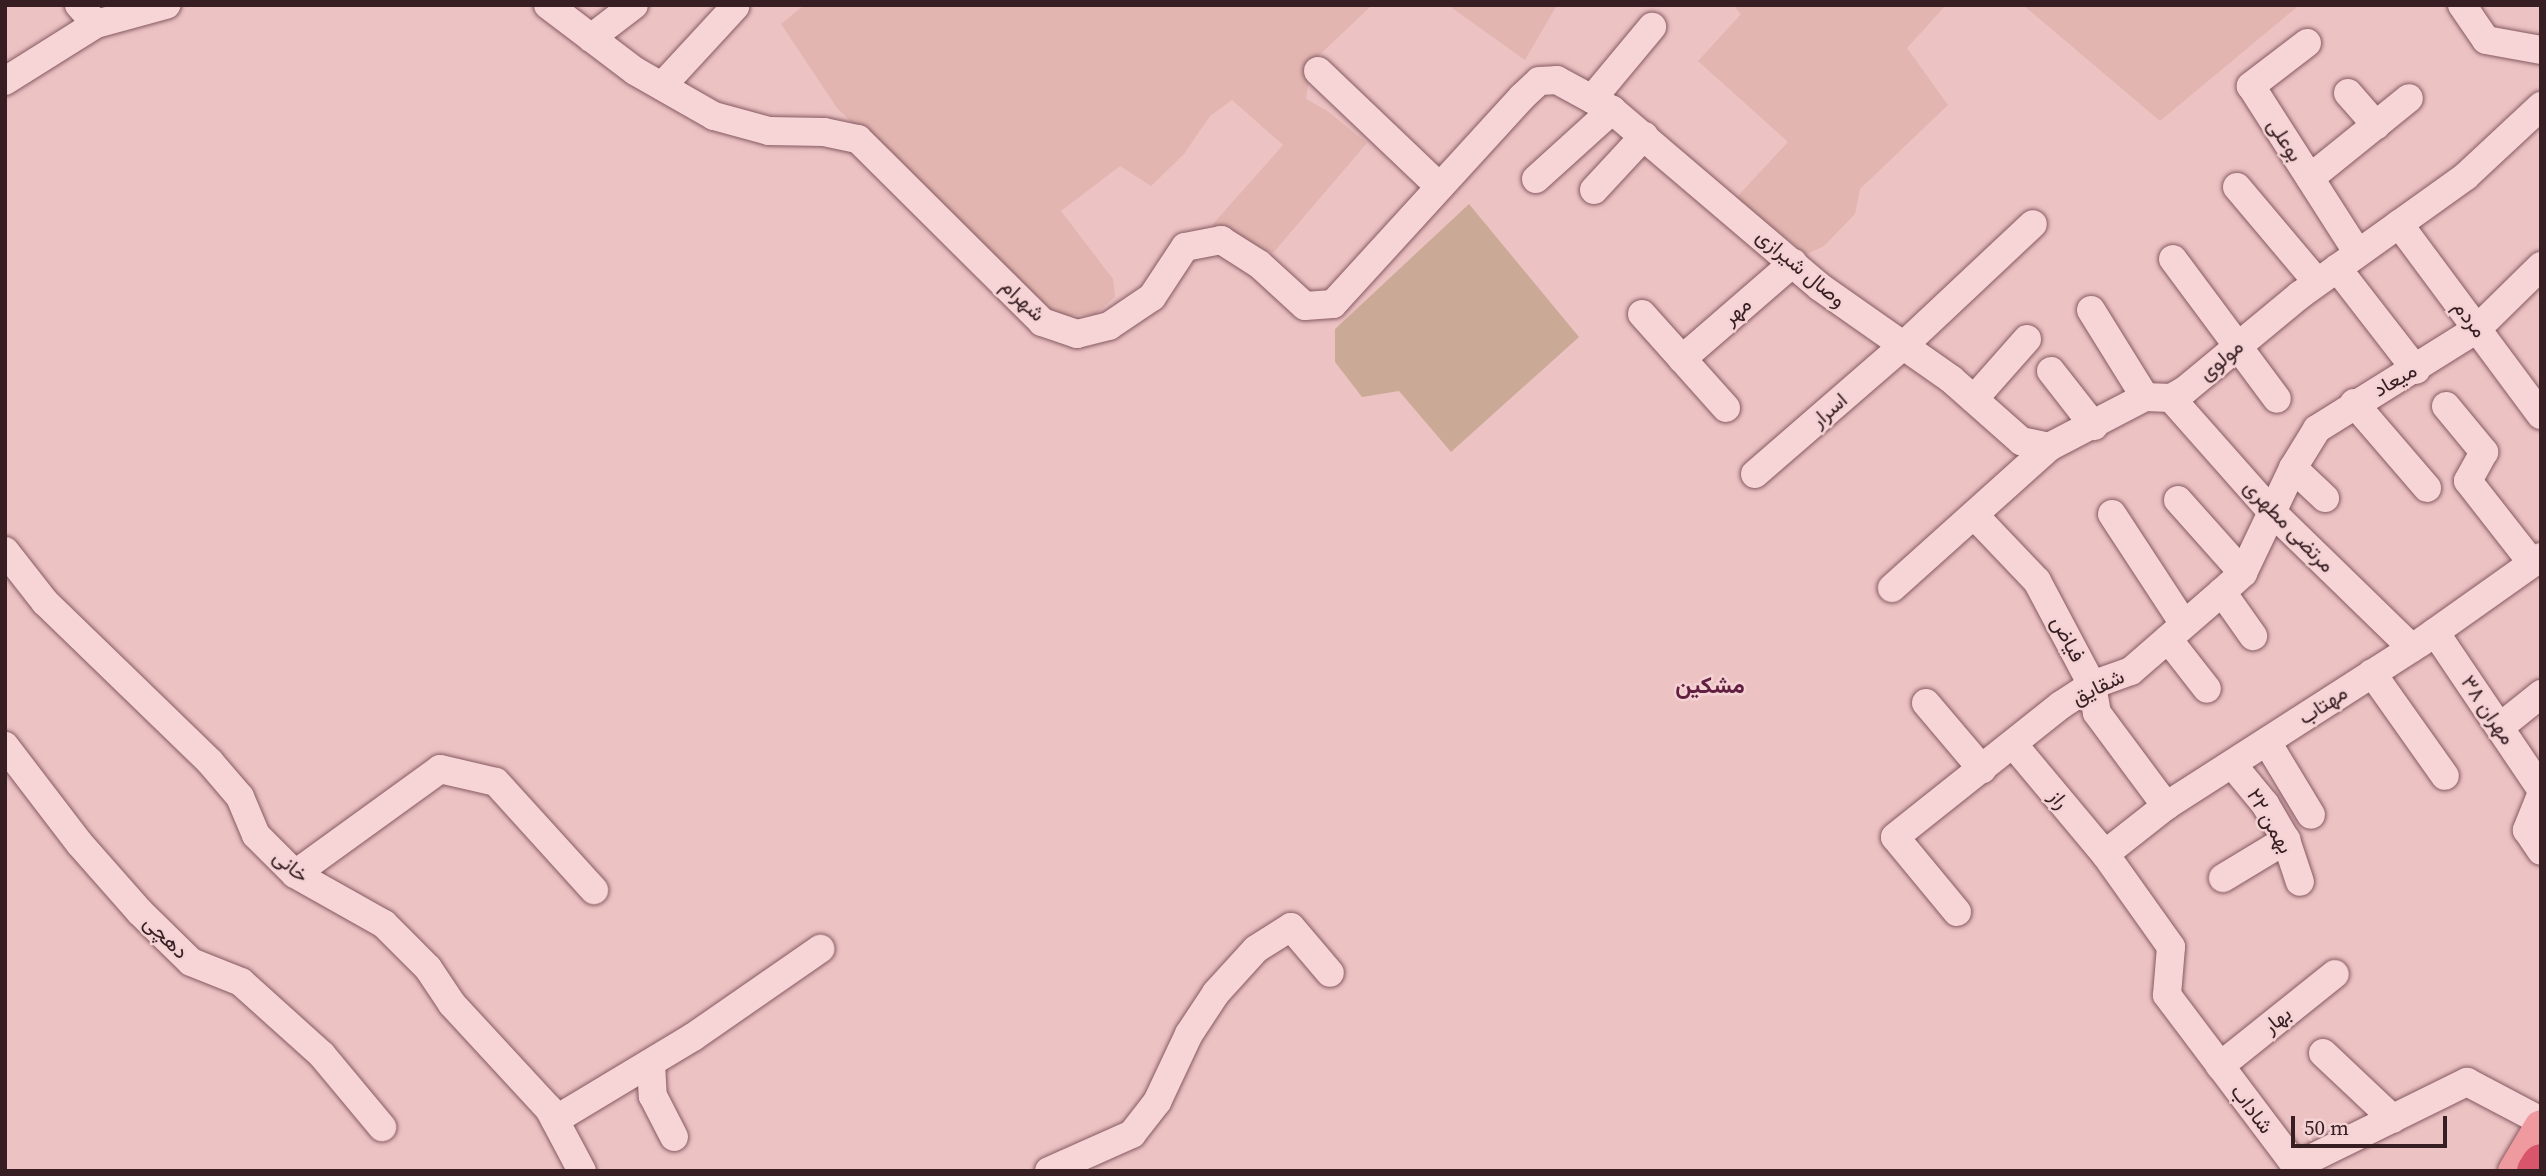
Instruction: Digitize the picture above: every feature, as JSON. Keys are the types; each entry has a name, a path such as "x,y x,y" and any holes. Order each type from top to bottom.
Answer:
{"highway":[{"path":"2536,1171 2541,1163"}],"main road":[{"path":"2515,1171 2541,1127"}],"street":[{"path":"5,81 87,15 166,5"},
{"name":"شهرام","path":"548,5 662,86 725,119 769,131 824,132 858,139 1042,322 1077,334 1109,326 1152,297 1185,247 1221,240 1259,264 1305,306 1333,304 1539,81 1557,80"},
{"path":"591,38 634,5"},
{"path":"2462,5 2486,40 2541,50"},
{"path":"662,86 735,7"},
{"path":"1536,179 1602,104 1652,27"},
{"name":"بوعلی","path":"2307,43 2251,86 2310,178 2337,268"},
{"path":"1318,71 1440,187"},
{"name":"وصال شیرازی","path":"1557,80 1602,104 1644,136 1793,263 1974,399 2021,441 2049,447"},
{"path":"2348,93 2376,125"},
{"path":"2310,178 2409,98"},
{"name":"مولوی","path":"1892,588 1976,517 2049,447 2158,397 2237,347 2337,268 2466,176 2541,106"},
{"path":"1594,190 1644,136"},
{"path":"2237,187 2337,268 2416,370"},
{"name":"مردم","path":"2399,224 2541,415"},
{"name":"اسرار","path":"1755,474 1903,346 2033,225"},
{"path":"2173,259 2277,400"},
{"name":"مهر","path":"1682,359 1793,263"},
{"name":"میعاد","path":"2272,512 2293,468 2317,429 2354,403 2416,370 2477,329 2541,266"},
{"name":"مرتضی مطهری","path":"2091,310 2158,397 2412,648"},
{"path":"1642,314 1726,408"},
{"path":"1974,399 2027,339"},
{"path":"2051,371 2094,426"},
{"path":"2354,403 2427,488"},
{"path":"2446,406 2484,452 2468,481 2537,560"},
{"path":"2293,468 2325,498"},
{"path":"2178,500 2243,573"},
{"name":"شقایق","path":"1957,912 1895,837 2092,685 2132,671 2243,573 2272,512"},
{"path":"2112,514 2207,690"},
{"name":"فیاض","path":"1976,517 2037,581 2092,685 2097,713 2166,806"},
{"name":"خانی","path":"5,551 62,620 210,762 240,797 256,835 295,874 384,924 555,1120 582,1171"},
{"name":"مهتاب","path":"2105,854 2166,806 2412,648 2537,560"},
{"path":"2222,592 2253,636"},
{"name":"مهران ۳۸","path":"2435,632 2541,789"},
{"path":"2372,673 2445,776"},
{"path":"2500,727 2541,694"},
{"path":"1926,703 1982,769"},
{"path":"2267,742 2311,815"},
{"name":"راز","path":"2013,744 2105,854"},
{"name":"دهچی","path":"5,746 80,844 140,912 191,962 241,982 322,1055 382,1127"},
{"name":"۲۲ بهمن","path":"2232,764 2265,804 2286,841 2300,882"},
{"path":"295,874 440,769 496,782 594,890"},
{"path":"2541,795 2527,830 2541,851"},
{"path":"2223,878 2286,841"},
{"name":"شاداب","path":"2105,854 2171,947 2167,995 2296,1166 2467,1082 2541,1121"},
{"path":"1049,1171 1132,1134 1157,1102 1189,1034 1216,993 1256,949 1291,927 1329,974"},
{"path":"555,1120 651,1063 820,948"},
{"name":"بهار","path":"2220,1066 2335,974"},
{"path":"2323,1053 2393,1119"},
{"path":"651,1063 653,1096 674,1137"}],"shaded area":[{"path":"804,5 1372,5 1311,63 1306,99 1326,110 1367,143 1273,253 1212,225 1283,145 1232,100 1210,116 1184,154 1151,186 1120,166 1061,211 1113,279 1115,297 1096,314 1063,316 1031,299 837,108 781,24"},
{"path":"1448,5 1557,5 1525,60"},
{"path":"1733,5 1946,5 1907,48 1948,105 1860,189 1855,214 1824,246 1807,254 1736,198 1788,142 1698,61 1741,14"},
{"path":"2023,5 2296,5 2297,7 2160,121"},
{"path":"1469,204 1579,337 1451,452 1399,391 1362,397 1335,362 1335,329"}],"district":[{"name":"مشکین","path":"1710,685"}]}
